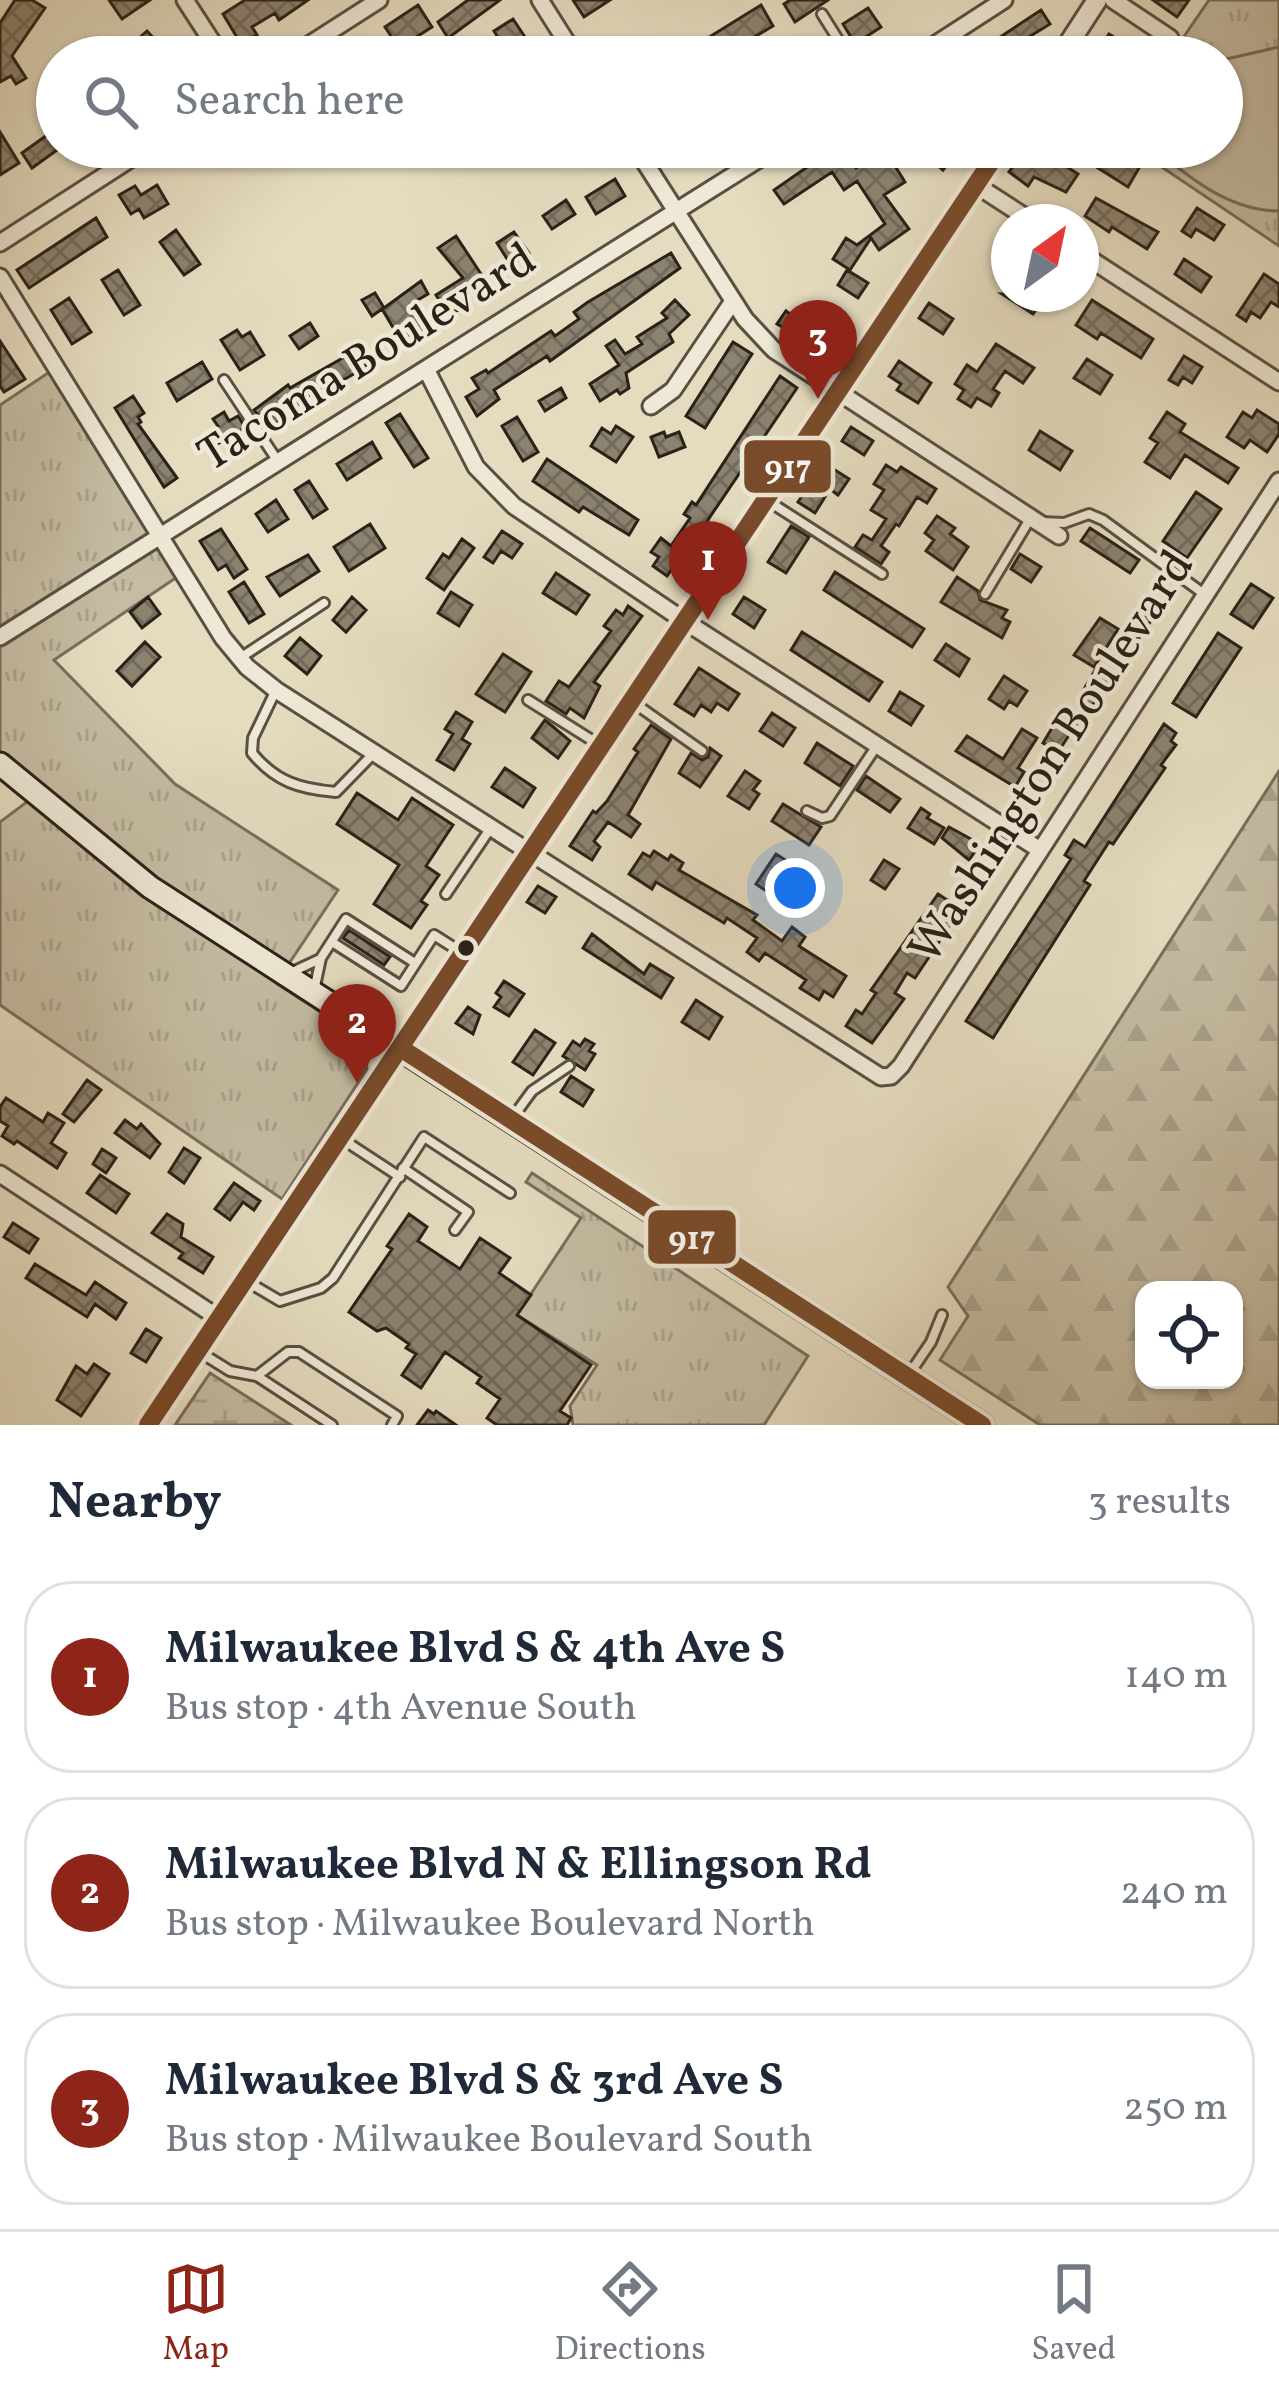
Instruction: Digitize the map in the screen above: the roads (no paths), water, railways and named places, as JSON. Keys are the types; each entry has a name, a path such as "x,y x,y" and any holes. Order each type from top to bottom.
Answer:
{"main road":[{"path":"2,769 150,887 982,1425"}],"street":[{"path":"185,0 208,36"},
{"path":"323,36 379,0"},
{"path":"539,0 562,36"},
{"path":"948,36 1003,0"},
{"path":"1074,36 1097,0"},
{"path":"1113,0 1167,36"},
{"path":"0,243 116,168"},
{"path":"649,168 733,301 774,350 1059,536"},
{"name":"Tacoma Boulevard","path":"0,638 745,168"},
{"path":"148,1425 987,168"},
{"path":"976,185 1005,204"},
{"path":"1099,265 1279,382"},
{"path":"0,277 239,658 276,691 532,855"},
{"path":"651,406 673,390 733,301"},
{"path":"426,369 463,446 493,488 536,522 1040,850"},
{"name":"Washington Boulevard","path":"532,855 871,1073 891,1076 1279,481"},
{"path":"0,1174 220,1319"}],"lane":[{"path":"822,14 836,36"},
{"path":"224,380 277,461"},
{"path":"767,500 882,574"},
{"path":"985,594 1034,520 1064,523 1089,514 1205,595"},
{"path":"239,658 324,603"},
{"path":"276,691 252,753 269,774 304,789 336,792 374,753"},
{"path":"528,700 603,747"},
{"path":"633,703 702,751"},
{"path":"807,811 822,818 830,816 877,746"},
{"path":"446,894 490,827"},
{"path":"314,992 321,958 346,919 415,963"},
{"path":"332,942 400,986 434,934 465,955"},
{"path":"287,975 321,958"},
{"path":"512,1118 532,1091 569,1066"},
{"path":"245,1281 280,1301 327,1285 424,1137 510,1193"},
{"path":"342,1139 467,1212 455,1230"},
{"path":"908,1377 942,1315"},
{"path":"198,1351 230,1371 257,1376 332,1425"},
{"path":"257,1376 288,1352 299,1352 398,1416 392,1425"}],"place":[{"name":"Milwaukee Blvd S & 3rd Ave S","path":"818,399"},
{"name":"Milwaukee Blvd S & 4th Ave S","path":"708,620"},
{"name":"Milwaukee Blvd N & Ellingson Rd","path":"357,1083"}]}
